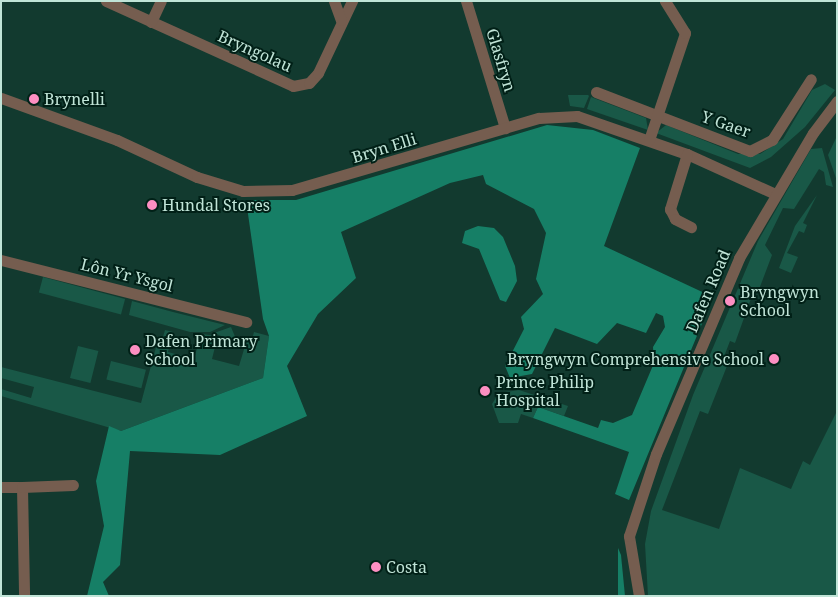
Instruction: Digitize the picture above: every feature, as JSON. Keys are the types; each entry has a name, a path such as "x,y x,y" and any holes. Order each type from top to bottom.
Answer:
{"street":[{"name":"Bryngolau","path":"106,1 293,86 309,83 318,73 341,20 352,1"},
{"path":"151,22 161,1"},
{"path":"334,1 341,20"},
{"name":"Glasfryn","path":"466,1 505,128"},
{"path":"649,140 685,33 665,1"},
{"name":"Y Gaer","path":"596,92 750,151 772,140 811,79"},
{"name":"Bryn Elli","path":"1,98 117,140 196,178 243,191 292,190 339,179 539,118 577,116 687,154 775,194"},
{"name":"Dafen Road","path":"639,596 629,536 656,454 739,258 775,194 837,102"},
{"path":"687,154 670,209 676,219 690,227"},
{"name":"Lôn Yr Ysgol","path":"1,260 246,322"},
{"path":"1,487 73,485"},
{"path":"22,487 24,596"}],"green space":[{"path":"825,84 835,90 805,127 771,157 750,168 656,133 666,125 738,154 760,154 783,139 812,90"},
{"path":"568,95 589,96 584,108 570,106"},
{"path":"591,97 646,118 648,130 587,109"},
{"path":"547,125 593,130 640,148 604,246 713,297 629,500 615,494 629,452 533,418 538,407 598,428 601,420 613,423 632,415 654,363 653,347 665,327 663,316 656,313 646,333 617,323 597,344 555,328 532,374 510,378 505,366 524,329 521,317 543,294 536,279 546,233 534,209 486,184 483,175 450,183 341,232 356,278 318,314 287,366 307,416 220,455 130,451 120,565 103,582 109,596 87,596 104,526 96,481 109,426 121,431 263,378 269,336 263,319 246,200 296,200"},
{"path":"837,136 837,181 828,155"},
{"path":"822,148 833,187 826,185 824,172 819,169 794,209 783,208 765,245 772,255 758,292 753,293 735,343 730,341 725,354 731,356 708,414 700,411 662,510 719,529 740,468 791,489 803,461 810,465 837,411 837,596 648,596 645,544 651,511 693,395 758,241 811,149"},
{"path":"817,195 803,223 807,225 804,233 799,231 787,253 798,257 791,273 779,268 795,226"},
{"path":"478,226 494,228 503,237 515,266 517,281 506,302 500,300 479,249 462,243 465,231"},
{"path":"43,277 125,299 121,314 39,292"},
{"path":"132,301 225,325 210,332 190,332 129,315"},
{"path":"231,327 236,339 251,343 254,332 269,336 263,378 121,431 1,396 1,389 31,398 34,387 1,378 1,367 141,403 159,336 163,337 165,330 173,332 168,352 194,359 201,334 210,335 226,342 216,343 212,359 239,366 245,346 214,333"},
{"path":"78,346 98,351 90,383 70,378"},
{"path":"111,361 146,370 141,388 106,379"},
{"path":"519,390 568,406 564,416 538,407 533,418 521,414 518,423 499,423 492,404 499,393"},
{"path":"618,548 621,555 625,596 618,596"}],"place":[{"name":"Brynelli","path":"34,99"},
{"name":"Hundal Stores","path":"152,205"},
{"name":"Bryngwyn School","path":"730,301"},
{"name":"Dafen Primary School","path":"135,350"},
{"name":"Bryngwyn Comprehensive School","path":"774,359"},
{"name":"Prince Philip Hospital","path":"485,391"},
{"name":"Costa","path":"376,567"}]}
